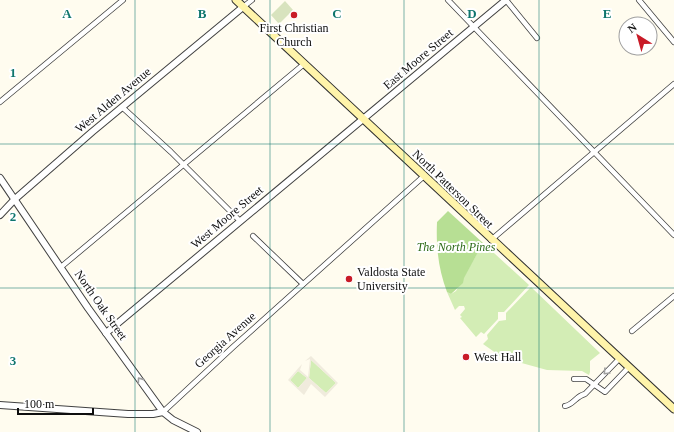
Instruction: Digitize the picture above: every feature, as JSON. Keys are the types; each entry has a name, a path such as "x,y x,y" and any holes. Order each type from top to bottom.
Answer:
{"main road":[{"name":"North Patterson Street","path":"236,0 491,240 674,409"}],"street":[{"path":"0,102 123,0"},
{"path":"243,7 252,0"},
{"path":"448,0 674,235"},
{"path":"506,0 537,38"},
{"name":"East Moore Street","path":"363,119 506,0"},
{"path":"639,0 674,42"},
{"name":"West Alden Avenue","path":"0,215 15,199 122,107 243,7"},
{"path":"61,267 304,64"},
{"path":"491,240 674,84"},
{"path":"122,107 184,164 240,221"},
{"name":"West Moore Street","path":"106,333 363,119"},
{"name":"Georgia Avenue","path":"163,412 424,176"},
{"name":"North Oak Street","path":"0,178 106,333 163,412 174,420 197,432"},
{"path":"253,236 303,284"},
{"path":"632,331 674,296"},
{"path":"565,406 568,406 578,396 585,394 619,358"},
{"path":"574,379 586,379 605,392 629,367"},
{"path":"0,404 128,414 153,414 163,412"}],"green space":[{"path":"285,1 293,10 279,24 271,15"},
{"name":"The North Pines","path":"448,211 483,243 464,278 463,283 451,294 447,292 442,274 438,257 437,240 437,222"},
{"path":"483,243 529,285 504,312 498,312 498,319 484,334 481,332 476,337 460,318 462,317 460,315 465,309 464,306 459,306 455,310 447,292 451,294 456,291"},
{"path":"531,287 600,353 590,361 589,375 582,371 547,370 503,358 483,344 488,339 487,335 499,321 506,320 506,313"},
{"path":"311,360 336,383 326,393 309,378"},
{"path":"298,371 307,378 298,388 290,380"}],"shaded area":[{"path":"311,356 338,383 325,397 311,384 304,395 288,380 302,364 300,370 308,377 310,359 305,361","holes":["311,360 336,383 326,393 309,378","298,371 307,378 298,388 290,380"]}],"place":[{"name":"First Christian Church","path":"294,15"},
{"name":"Valdosta State University","path":"349,279"},
{"name":"West Hall","path":"466,357"}]}
